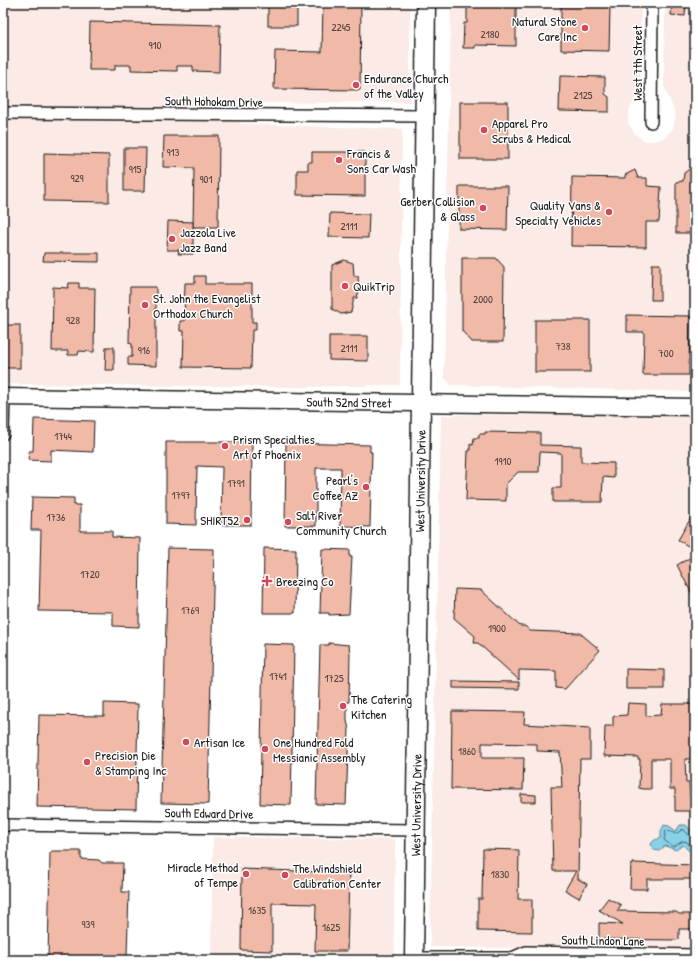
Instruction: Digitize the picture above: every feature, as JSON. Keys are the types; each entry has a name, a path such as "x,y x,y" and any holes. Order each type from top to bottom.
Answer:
{"main road":[{"name":"West University Drive","path":"414,959 426,3"},
{"name":"South 52nd Street","path":"3,397 695,407"}],"street":[{"name":"West 7th Street","path":"651,122 652,3"},
{"name":"South Hohokam Drive","path":"3,113 425,116"},
{"path":"3,397 3,434"},
{"name":"South Edward Drive","path":"3,825 415,830"},
{"name":"South Lindon Lane","path":"414,959 515,959 526,952 695,955"},
{"path":"545,960 583,959 591,954"},
{"path":"619,954 635,960"}],"shaded area":[{"path":"3,3 410,3 410,102 239,103 240,124 402,129 400,385 301,387 3,384"},
{"path":"451,3 641,3 640,90 629,110 628,123 635,134 645,141 654,141 664,138 673,129 676,115 664,86 665,3 695,3 695,392 451,385 444,377"},
{"path":"695,414 695,951 430,947 441,416"},
{"path":"213,837 395,839 395,960 211,960"}],"water":[{"path":"664,825 669,826 676,831 680,825 686,825 691,831 695,830 695,849 689,851 683,845 676,850 665,846 659,851 654,850 651,845 654,841 661,838 661,831"}],"building":[{"path":"268,3 297,3 297,26 268,26"},
{"path":"323,3 361,3 360,90 274,89 275,51 322,52"},
{"path":"467,3 516,3 516,46 475,45 475,48 463,48 464,23 467,23"},
{"path":"672,3 686,3 685,16 671,15"},
{"name":"Natural Stone Care Inc","path":"561,5 610,6 609,51 561,50"},
{"path":"90,22 220,25 219,72 193,71 193,66 177,66 177,71 131,70 131,65 115,65 115,70 89,70"},
{"path":"560,76 605,77 605,94 609,97 609,112 559,111"},
{"name":"Apparel Pro Scrubs & Medical","path":"460,102 508,102 508,159 460,159"},
{"path":"164,136 219,136 218,227 193,227 194,168 163,167"},
{"path":"124,148 146,148 145,191 124,191"},
{"path":"312,152 365,152 365,196 297,195 297,170 308,170 308,162 312,162"},
{"path":"44,153 109,155 109,202 44,201"},
{"path":"695,165 695,233 676,233 676,182 683,181 684,173"},
{"name":"Quality Vans & Specialty Vehicles","path":"635,170 638,178 647,178 647,186 661,187 659,222 646,222 646,247 571,246 572,177 625,178 625,175"},
{"name":"Gerber Collision & Glass","path":"459,186 508,186 507,230 459,229"},
{"path":"330,213 369,214 368,238 329,237"},
{"path":"168,221 193,222 193,254 178,254 179,250 167,250"},
{"path":"44,253 99,253 99,262 43,261"},
{"path":"462,258 496,258 504,267 503,342 472,342 462,331"},
{"name":"QuikTrip","path":"344,260 353,263 354,276 358,276 359,290 357,298 354,298 351,312 341,314 332,309 332,265"},
{"path":"652,264 660,264 660,300 651,300"},
{"path":"195,276 205,276 205,284 252,284 252,322 256,322 256,330 252,330 251,368 183,367 184,331 180,331 180,321 184,321 185,283 195,283"},
{"path":"69,283 79,283 79,288 95,288 94,352 79,351 78,355 68,355 68,351 52,351 53,287 68,288"},
{"path":"130,287 156,287 156,366 128,365 128,357 132,357 132,344 129,343"},
{"path":"627,315 690,316 689,375 643,375 644,332 627,332"},
{"path":"535,320 590,320 590,372 535,372"},
{"path":"3,325 20,325 20,368 3,368"},
{"path":"329,336 368,336 368,361 329,360"},
{"path":"106,347 114,347 114,370 105,370"},
{"path":"34,419 94,421 93,452 51,450 51,461 28,460 29,451 33,451"},
{"path":"485,432 540,433 540,445 581,446 581,462 614,463 614,478 603,477 602,502 553,502 553,488 561,488 561,453 540,452 539,472 518,472 506,484 506,501 466,500 468,451 470,451 470,444 473,445 474,438 479,438 479,434 485,434"},
{"path":"166,442 252,442 251,525 221,525 222,467 197,466 196,525 166,524"},
{"path":"286,443 370,445 370,452 372,452 370,527 340,526 341,468 316,468 316,526 285,526"},
{"path":"32,497 74,498 74,505 80,505 80,531 112,531 112,537 140,538 139,627 113,626 113,612 39,611 41,530 31,530"},
{"path":"695,511 695,550 678,540"},
{"path":"168,548 214,549 208,804 161,803"},
{"path":"264,548 296,549 295,613 263,613"},
{"path":"322,549 350,550 350,557 352,557 349,614 329,615 329,613 320,613"},
{"path":"695,555 695,600 677,565"},
{"path":"455,589 481,590 520,626 525,626 530,631 580,633 600,650 565,689 556,688 556,671 519,670 519,680 478,643 474,643 475,636 454,618"},
{"path":"329,643 349,645 350,654 349,702 347,702 347,721 349,729 346,805 316,804 320,645 329,645"},
{"path":"263,644 294,645 291,805 260,804"},
{"path":"626,669 664,670 664,689 626,689"},
{"path":"453,681 519,682 519,689 453,688"},
{"name":"Precision Die & Stamping Inc","path":"104,703 138,704 136,809 37,807 39,715 104,716"},
{"path":"628,703 646,704 646,716 661,715 662,704 695,704 695,757 691,757 692,759 685,759 686,783 689,783 690,796 695,796 695,809 690,809 690,811 675,811 675,789 670,789 670,759 651,759 651,789 644,789 639,788 640,759 638,759 638,757 604,756 605,726 613,726 613,717 615,716 627,715"},
{"path":"452,711 525,712 524,724 590,728 590,759 580,759 578,879 587,884 579,898 565,890 576,871 553,871 551,787 562,787 560,752 537,751 537,744 482,743 482,758 524,758 523,790 451,789"},
{"path":"521,794 536,795 536,802 521,802"},
{"path":"483,849 519,850 518,899 532,899 532,932 478,931 478,899 482,899"},
{"path":"52,851 81,851 81,859 99,860 102,863 123,863 122,892 129,892 127,955 125,957 109,957 106,960 48,960 50,853"},
{"path":"633,863 695,865 695,879 647,879 647,889 630,889 631,865 633,865"},
{"path":"242,869 349,873 347,951 315,951 316,904 272,903 272,951 241,950"},
{"path":"608,898 621,905 617,911 676,912 679,914 695,914 695,929 679,929 679,939 676,940 599,939 599,923 623,924 599,910"}],"place":[{"name":"Natural Stone Care Inc","path":"585,28"},
{"name":"Endurance Church of the Valley","path":"356,85"},
{"name":"Apparel Pro Scrubs & Medical","path":"484,130"},
{"name":"Francis & Sons Car Wash","path":"339,160"},
{"name":"Gerber Collision & Glass","path":"483,208"},
{"name":"Quality Vans & Specialty Vehicles","path":"609,212"},
{"name":"Jazzola Live Jazz Band","path":"172,239"},
{"name":"QuikTrip","path":"345,286"},
{"name":"St. John the Evangelist Orthodox Church","path":"145,305"},
{"name":"Prism Specialties Art of Phoenix","path":"225,446"},
{"name":"Pearl's Coffee AZ","path":"366,487"},
{"name":"SHIRT52","path":"247,520"},
{"name":"Salt River Community Church","path":"288,522"},
{"name":"Breezing Co","path":"267,581"},
{"name":"The Catering Kitchen","path":"343,706"},
{"name":"Artisan Ice","path":"186,742"},
{"name":"One Hundred Fold Messianic Assembly","path":"265,749"},
{"name":"Precision Die & Stamping Inc","path":"87,762"},
{"name":"Miracle Method of Tempe","path":"246,874"},
{"name":"The Windshield Calibration Center","path":"285,875"}]}
